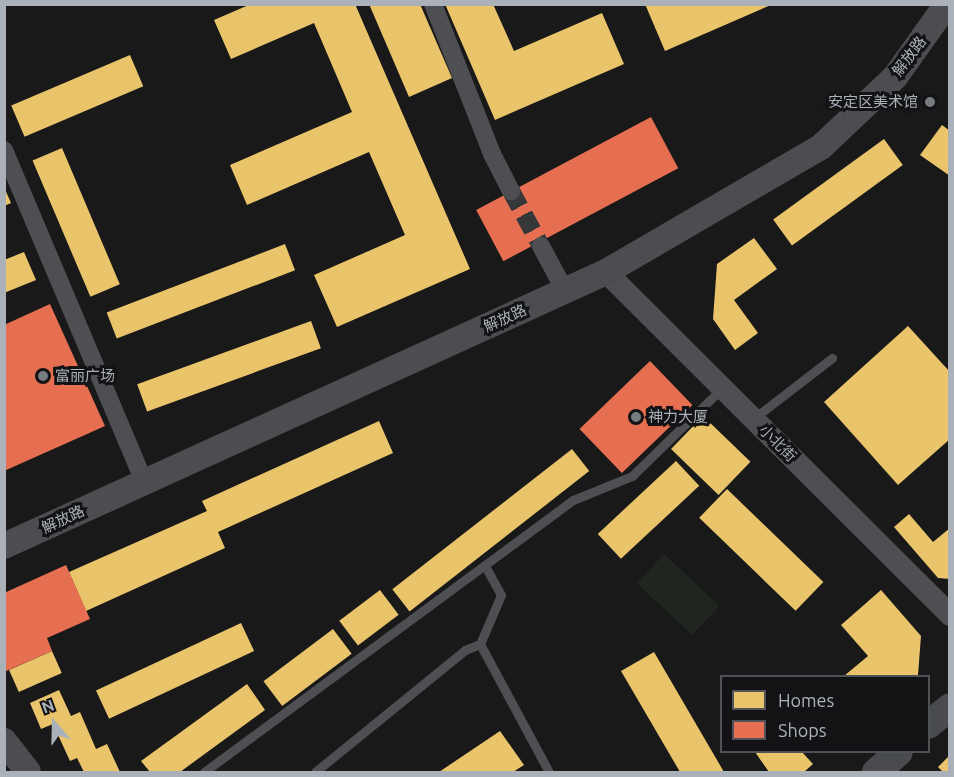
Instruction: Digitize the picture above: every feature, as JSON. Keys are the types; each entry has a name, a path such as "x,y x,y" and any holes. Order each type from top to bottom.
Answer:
{"main road":[{"name":"解放路","path":"11,540 606,272 820,147 895,77 947,4"},
{"path":"930,723 950,707"},
{"path":"4,741 28,772"},
{"path":"876,772 898,753"}],"street":[{"path":"433,4 492,154 511,191"},
{"path":"4,150 144,481"},
{"path":"541,246 564,291"},
{"name":"小北街","path":"606,272 950,615"}],"lane":[{"path":"753,419 832,358"},
{"path":"204,772 573,500 632,476 722,389"},
{"path":"315,772 465,650 480,644 501,595 485,566"},
{"path":"480,644 549,772"}],"shaded area":[{"path":"664,554 720,606 692,635 637,583"}],"building: Homes":[{"path":"251,4 355,4 470,269 337,327 314,275 405,235 369,152 247,205 230,165 352,112 314,23 231,59 214,20"},
{"path":"369,4 420,4 452,78 409,97"},
{"path":"445,4 493,4 514,51 602,13 624,64 495,120"},
{"path":"645,4 773,4 665,51"},
{"path":"130,55 143,86 25,137 11,105"},
{"path":"942,125 950,131 950,176 920,155"},
{"path":"884,139 903,165 792,245 773,220"},
{"path":"62,148 120,284 90,297 33,161"},
{"path":"4,187 11,203 4,206"},
{"path":"754,238 777,269 734,300 758,333 735,350 713,319 717,264"},
{"path":"285,244 295,270 117,339 107,312"},
{"path":"24,252 36,280 4,293 4,260"},
{"path":"311,321 321,348 147,412 137,384"},
{"path":"908,326 950,372 950,439 898,485 824,402"},
{"path":"703,416 750,462 719,495 671,449"},
{"path":"379,421 393,453 218,532 225,548 86,611 69,572 207,511 202,501"},
{"path":"572,449 589,471 410,611 392,589"},
{"path":"676,461 699,486 621,559 598,534"},
{"path":"727,489 823,582 796,611 699,518"},
{"path":"909,514 933,542 950,528 950,579 938,578 894,527"},
{"path":"380,590 399,615 358,645 339,621"},
{"path":"881,590 921,636 918,675 845,675 868,656 841,625"},
{"path":"241,623 254,651 109,719 96,691"},
{"path":"333,629 352,654 282,706 264,681"},
{"path":"52,651 62,673 19,692 9,670"},
{"path":"654,652 724,772 680,772 621,671"},
{"path":"247,684 265,710 180,772 150,772 141,761"},
{"path":"59,690 71,716 80,712 96,749 107,744 120,772 84,772 77,758 70,761 53,724 41,729 30,703"},
{"path":"500,731 524,765 513,772 439,772"},
{"path":"756,753 803,753 813,764 804,772 769,772"},
{"path":"950,755 950,772 943,772 938,767"}],"building: Shops":[{"path":"651,117 678,168 503,261 476,210"},
{"name":"富丽广场","path":"50,304 105,426 4,471 4,325"},
{"name":"神力大厦","path":"650,361 692,405 622,473 580,429"},
{"path":"66,565 90,619 47,638 52,651 4,672 4,593"}],"tunnel":[{"path":"511,191 541,246"}],"place":[{"name":"安定区美术馆","path":"930,102"},
{"name":"富丽广场","path":"43,376"},
{"name":"神力大厦","path":"636,417"}]}
